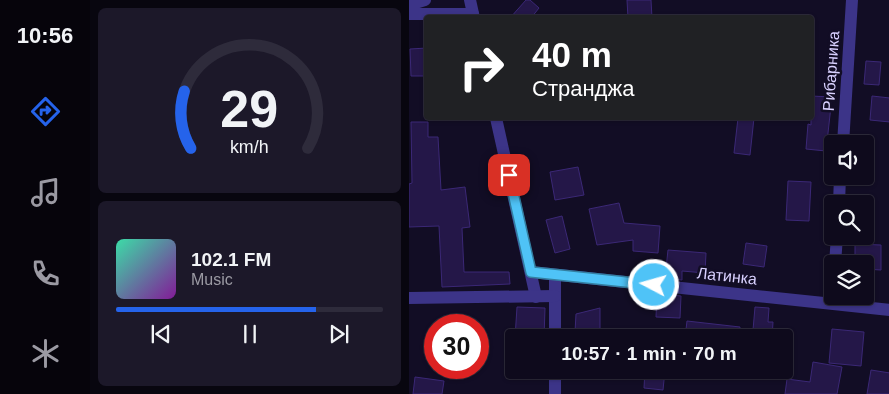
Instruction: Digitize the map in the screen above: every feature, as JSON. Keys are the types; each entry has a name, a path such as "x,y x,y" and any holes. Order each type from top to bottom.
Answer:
{"street":[{"path":"409,5 425,0"},
{"path":"470,0 474,15"},
{"name":"Рибарника","path":"844,135 852,0"},
{"path":"409,14 442,15"},
{"path":"496,120 536,297"},
{"name":"Латинка","path":"531,272 824,298"},
{"path":"555,275 555,329"},
{"path":"409,298 555,296"},
{"name":"Латинка","path":"863,305 889,310"},
{"path":"555,379 555,394"}],"building":[{"path":"526,0 530,0 539,8 533,15 513,15"},
{"path":"627,0 651,0 652,15 628,15"},
{"path":"424,48 424,76 411,76 410,49"},
{"path":"866,61 881,62 879,85 864,84"},
{"path":"814,96 832,97 828,135 824,135 824,151 806,149 808,124 811,125 811,120 814,120"},
{"path":"872,96 890,98 890,122 870,120"},
{"path":"738,120 754,120 750,155 734,153"},
{"path":"411,122 428,122 428,137 438,137 441,190 465,187 470,227 462,228 464,272 509,272 510,284 442,287 439,226 409,227 409,184 412,183"},
{"path":"578,167 584,195 555,200 550,172"},
{"path":"788,181 811,182 809,221 786,220"},
{"path":"619,203 624,223 660,226 658,253 633,251 633,240 597,245 589,209"},
{"path":"562,216 570,249 555,253 546,220"},
{"path":"746,243 767,246 764,267 743,264"},
{"path":"855,245 881,245 881,270 874,270 874,255 855,255"},
{"path":"668,250 706,253 705,273 682,271 682,280 665,278"},
{"path":"657,295 681,296 680,318 656,317"},
{"path":"517,307 545,308 544,329 516,329"},
{"path":"755,307 769,308 768,322 773,322 773,329 753,329"},
{"path":"600,308 600,329 575,329 576,314"},
{"path":"687,321 740,327 740,329 686,329"},
{"path":"832,329 864,332 861,366 829,363"},
{"path":"813,362 842,367 837,394 785,394 787,379 810,382"},
{"path":"871,370 890,373 890,394 867,394"},
{"path":"415,377 444,381 442,394 413,394"},
{"path":"644,379 664,379 663,390 644,388"}],"route":[{"path":"509,175 531,272 654,285"}]}
